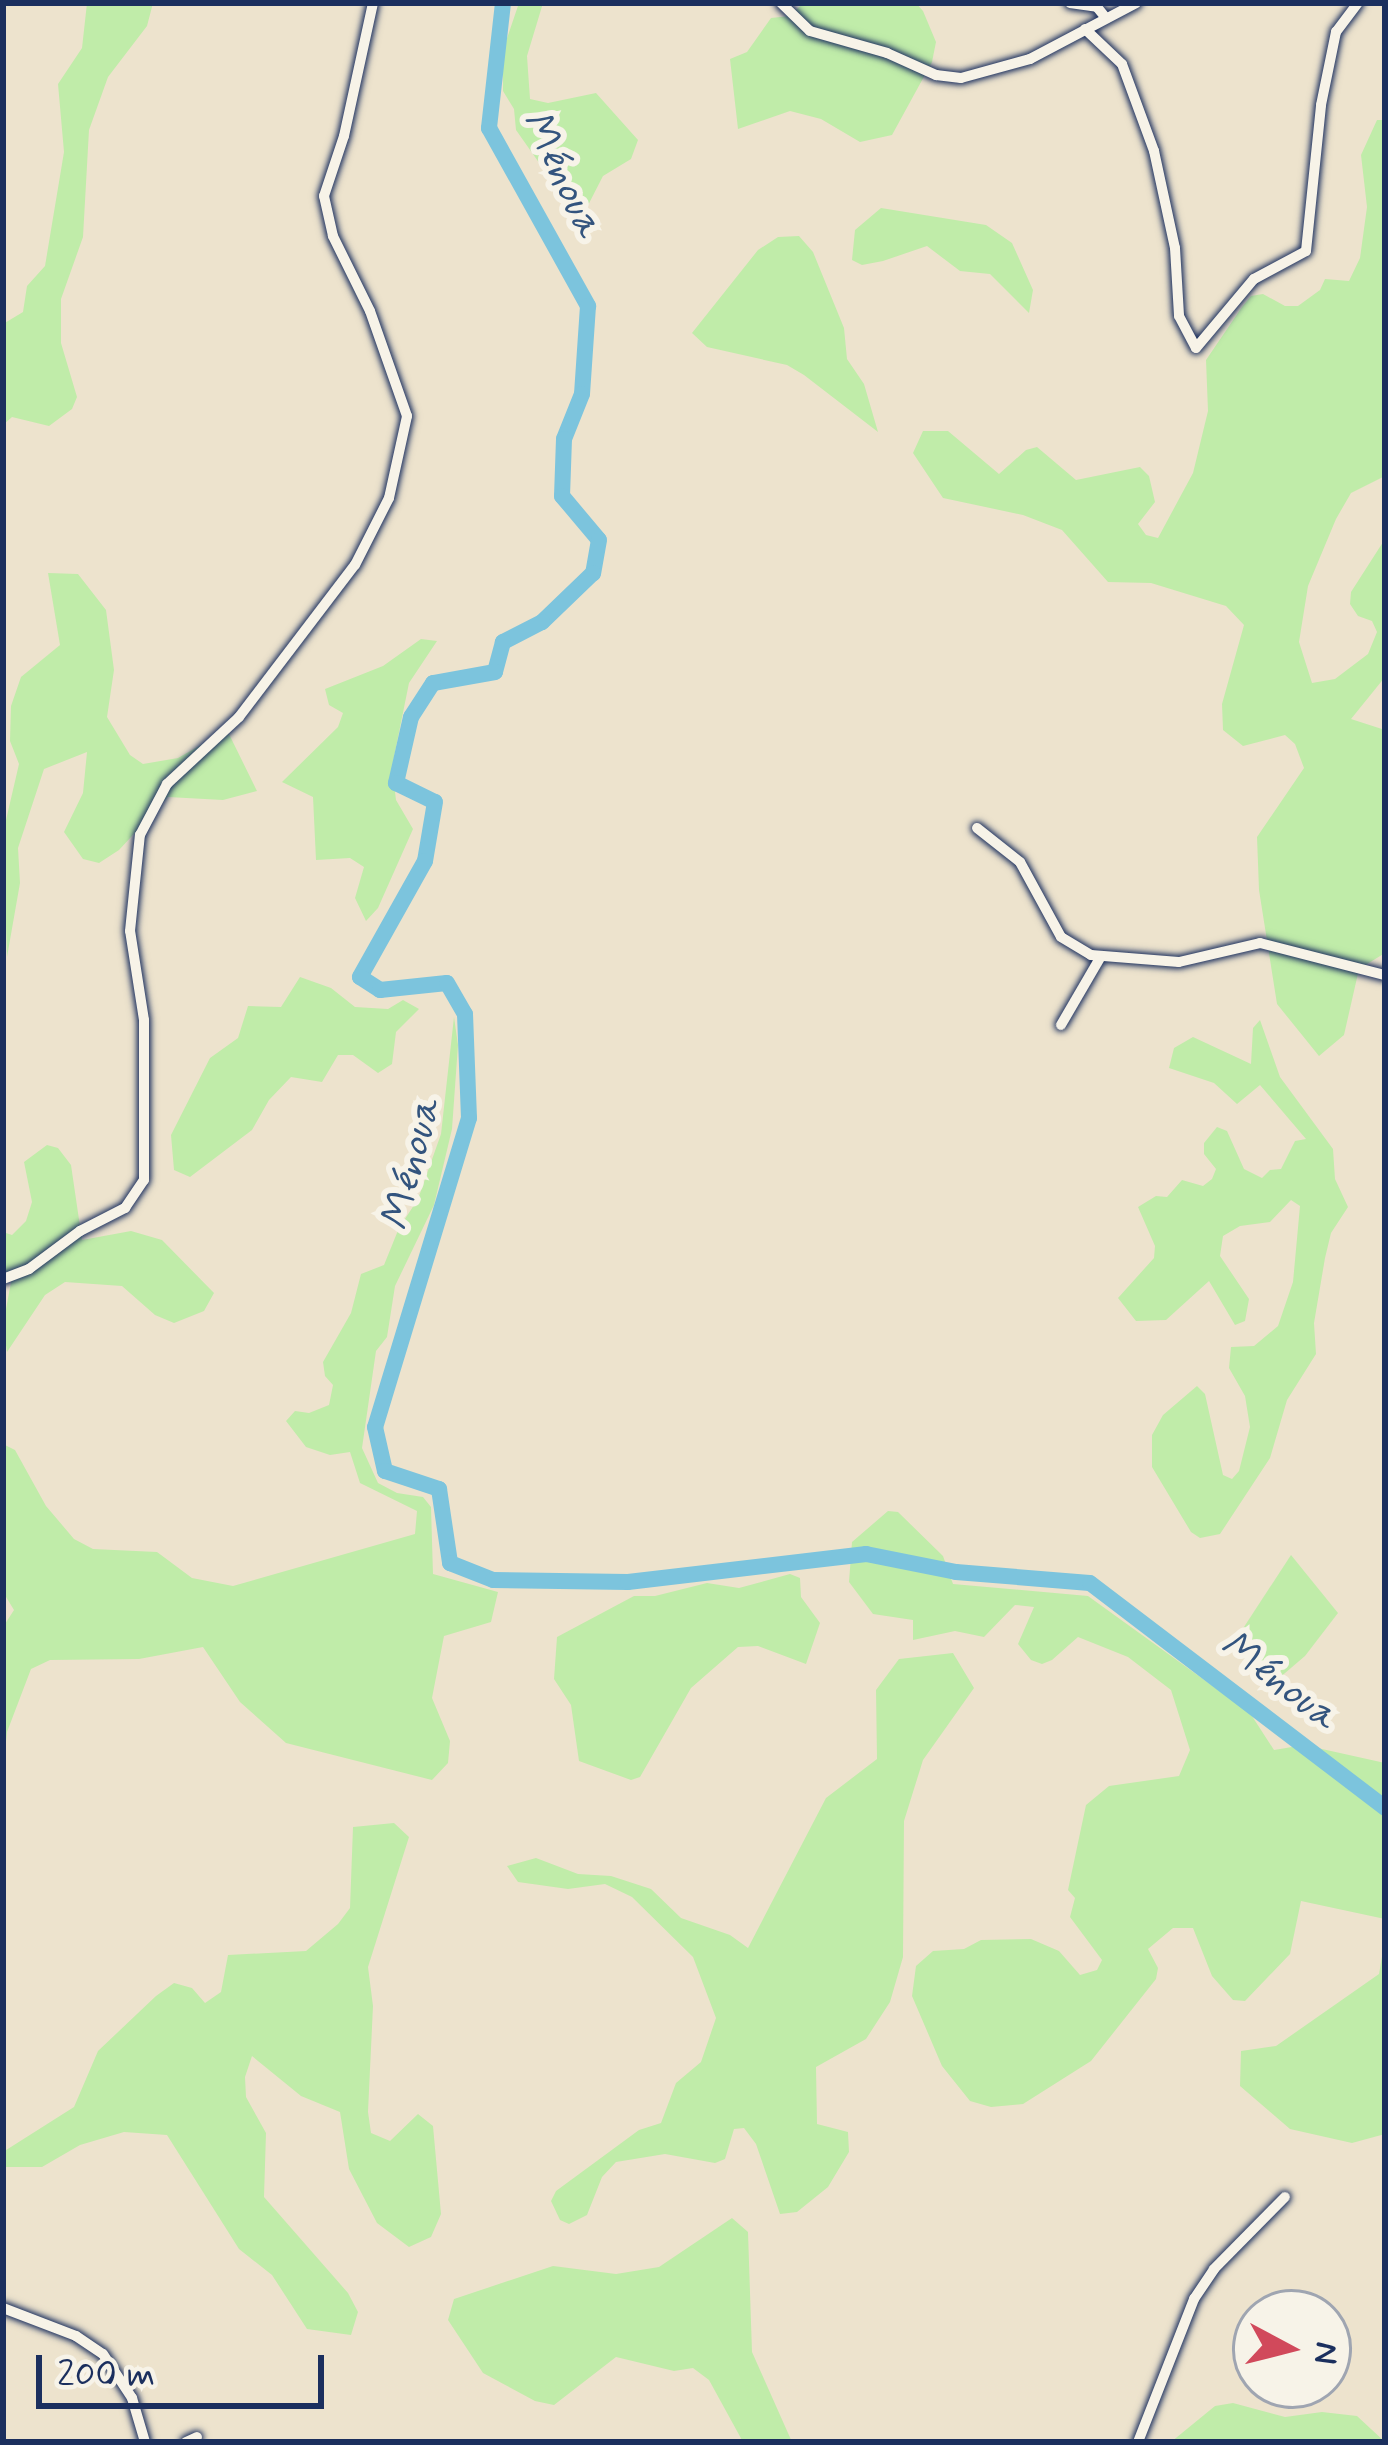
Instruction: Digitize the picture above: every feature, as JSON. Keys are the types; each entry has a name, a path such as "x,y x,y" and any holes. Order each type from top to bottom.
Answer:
{"street":[{"path":"3,1279 29,1269 80,1231 125,1208 144,1180 144,1020 130,931 140,836 167,784 239,717 356,565 389,497 407,416 370,311 333,236 324,196 344,136 373,3"},
{"path":"781,3 810,31 948,77 999,70 1136,3"},
{"path":"1070,3 1097,8 1106,18"},
{"path":"1085,29 1121,64 1154,152 1175,248 1179,316 1196,348 1253,279 1306,251 1336,32 1358,3"},
{"path":"977,828 1020,862 1061,937 1100,958 1179,962 1260,943 1385,975"},
{"path":"1061,1025 1100,958"},
{"path":"1138,2442 1194,2299 1214,2269 1285,2197"},
{"path":"3,2308 76,2336 103,2354 132,2398 145,2442"}],"green space":[{"path":"87,3 153,3 147,26 108,77 89,130 83,237 61,299 61,343 77,397 72,409 49,426 12,417 3,425 3,324 23,312 27,286 45,266 64,152 58,84 82,48"},
{"path":"519,3 543,3 527,56 530,99 548,103 596,93 638,140 631,159 603,176 583,215 573,211 516,130 514,109 503,91 503,50"},
{"path":"803,3 916,3 923,11 936,42 932,62 892,135 860,142 821,119 790,111 738,129 730,59 747,52 771,18 790,16"},
{"path":"1377,120 1385,120 1385,476 1351,493 1336,519 1308,586 1299,642 1312,683 1335,679 1368,654 1377,632 1372,621 1358,616 1350,604 1351,592 1385,539 1385,677 1351,719 1385,730 1385,953 1359,969 1344,1035 1319,1056 1277,1004 1259,890 1257,837 1304,768 1295,744 1285,735 1243,746 1223,730 1222,704 1244,625 1226,606 1151,583 1108,582 1062,530 1023,515 943,498 913,453 923,431 948,431 999,474 1026,450 1037,447 1076,480 1140,467 1149,476 1155,502 1138,524 1146,535 1158,538 1193,473 1208,411 1206,360 1242,307 1251,296 1263,294 1285,306 1298,306 1320,290 1325,279 1349,281 1360,258 1367,207 1361,155"},
{"path":"881,208 986,225 1012,243 1033,290 1029,313 990,274 960,271 927,246 862,265 852,260 855,230"},
{"path":"799,236 813,252 844,328 847,359 864,384 878,432 787,365 707,347 692,333 758,250 778,237"},
{"path":"48,573 78,574 106,610 114,670 107,717 130,755 143,764 178,758 227,730 257,791 223,800 168,797 119,850 99,863 83,859 64,832 83,793 87,752 44,769 18,848 20,883 7,957 3,833 19,764 10,741 11,706 21,677 60,645"},
{"path":"421,639 437,641 409,683 392,767 396,800 413,829 378,908 366,921 355,898 364,867 350,858 316,860 313,797 282,782 338,727 343,713 329,705 325,689 383,666"},
{"path":"300,977 331,988 355,1007 388,1009 403,1000 419,1009 396,1032 392,1064 378,1073 353,1055 338,1055 322,1082 291,1077 269,1100 252,1130 190,1177 174,1170 171,1135 210,1058 238,1038 248,1006 281,1007"},
{"path":"454,1017 458,1045 452,1129 434,1205 395,1286 387,1337 376,1351 362,1448 378,1483 397,1493 423,1497 431,1507 433,1574 498,1592 491,1622 444,1636 432,1698 450,1741 448,1763 432,1780 286,1743 240,1702 203,1647 139,1659 50,1660 31,1669 7,1732 3,1772 3,1627 14,1610 3,1592 3,1444 15,1450 46,1506 74,1539 93,1549 157,1552 192,1578 233,1586 415,1534 417,1511 360,1483 350,1452 330,1455 306,1447 286,1421 295,1411 309,1413 329,1405 333,1385 325,1376 323,1362 351,1313 361,1274 384,1265 399,1228 418,1199 441,1134"},
{"path":"1260,1020 1280,1077 1333,1149 1335,1179 1348,1207 1331,1233 1325,1258 1314,1323 1316,1354 1287,1400 1270,1458 1220,1534 1200,1538 1191,1532 1152,1467 1152,1435 1163,1415 1197,1386 1205,1394 1223,1475 1232,1479 1239,1471 1250,1427 1245,1396 1229,1368 1231,1347 1254,1346 1278,1326 1293,1282 1300,1206 1291,1200 1270,1222 1240,1226 1223,1236 1220,1256 1249,1299 1245,1321 1235,1325 1209,1281 1166,1320 1136,1321 1118,1298 1154,1258 1155,1246 1138,1207 1156,1196 1167,1197 1182,1180 1203,1186 1212,1179 1216,1169 1204,1154 1204,1143 1217,1127 1227,1131 1244,1169 1262,1178 1270,1170 1281,1169 1295,1141 1306,1139 1260,1085 1237,1104 1214,1083 1169,1068 1174,1048 1193,1037 1251,1064 1253,1028"},
{"path":"47,1145 58,1148 71,1165 82,1240 131,1231 162,1240 214,1293 204,1311 174,1323 155,1315 122,1286 65,1282 45,1295 7,1352 3,1325 12,1277 3,1268 3,1232 12,1235 26,1221 32,1202 24,1162"},
{"path":"888,1511 898,1512 943,1556 953,1584 1088,1596 1250,1713 1274,1750 1304,1745 1385,1763 1385,1919 1301,1901 1290,1954 1245,2001 1233,2000 1212,1976 1193,1928 1173,1928 1148,1949 1158,1968 1156,1979 1091,2061 1023,2104 991,2107 970,2101 942,2066 912,1996 916,1966 933,1951 964,1949 981,1940 1031,1939 1059,1951 1080,1975 1097,1970 1102,1960 1070,1917 1075,1898 1068,1890 1086,1805 1109,1786 1179,1776 1190,1750 1171,1690 1128,1657 1078,1637 1052,1660 1042,1664 1031,1660 1018,1644 1034,1607 1015,1605 984,1637 955,1631 913,1640 913,1620 873,1614 849,1582 852,1542"},
{"path":"1291,1555 1338,1613 1305,1656 1271,1685 1261,1677 1242,1630"},
{"path":"790,1574 800,1578 801,1597 820,1623 806,1664 758,1646 738,1647 691,1688 640,1777 631,1780 579,1761 571,1705 554,1679 557,1637 634,1596 655,1596 707,1583 739,1588"},
{"path":"953,1653 974,1688 923,1760 904,1821 903,1957 890,2002 866,2039 816,2067 817,2124 848,2132 849,2152 828,2187 797,2212 780,2214 756,2144 744,2128 734,2129 725,2159 715,2163 665,2154 616,2162 602,2177 587,2215 569,2224 560,2220 551,2201 556,2191 639,2130 661,2123 676,2083 701,2062 716,2018 693,1957 632,1897 605,1884 568,1889 518,1882 507,1866 536,1858 578,1874 611,1876 651,1889 681,1918 730,1935 748,1948 826,1798 877,1759 876,1690 899,1659"},
{"path":"394,1823 409,1837 368,1967 373,2006 368,2112 371,2133 390,2141 418,2114 433,2126 441,2214 431,2237 409,2247 377,2223 349,2169 340,2112 301,2096 252,2056 245,2077 246,2097 266,2133 264,2197 348,2293 358,2312 351,2335 307,2329 272,2275 239,2249 167,2135 124,2132 80,2145 42,2167 3,2167 3,2152 74,2107 98,2051 156,1996 174,1983 192,1988 205,2003 221,1992 228,1955 306,1951 338,1924 350,1908 353,1827"},
{"path":"1385,1939 1385,2134 1352,2143 1290,2129 1240,2086 1241,2051 1276,2046 1379,1974"},
{"path":"732,2218 748,2232 752,2352 792,2442 743,2442 709,2380 693,2368 674,2371 616,2357 554,2405 535,2401 483,2373 448,2320 454,2299 553,2266 616,2274 659,2267"},
{"path":"1232,2403 1232,2409 1285,2417 1322,2412 1357,2416 1385,2442 1171,2442 1215,2406"}],"waterway":[{"name":"Ménoua","path":"503,3 489,128 588,306 582,394 564,439 562,496 599,540 593,573 542,622 503,642 495,672 433,683 411,717 396,783 435,802 425,861 360,977 380,990 447,983 465,1014 469,1118 375,1427 385,1471 439,1489 450,1563 493,1580 628,1582 866,1554 956,1572 1090,1583 1385,1808"}]}
